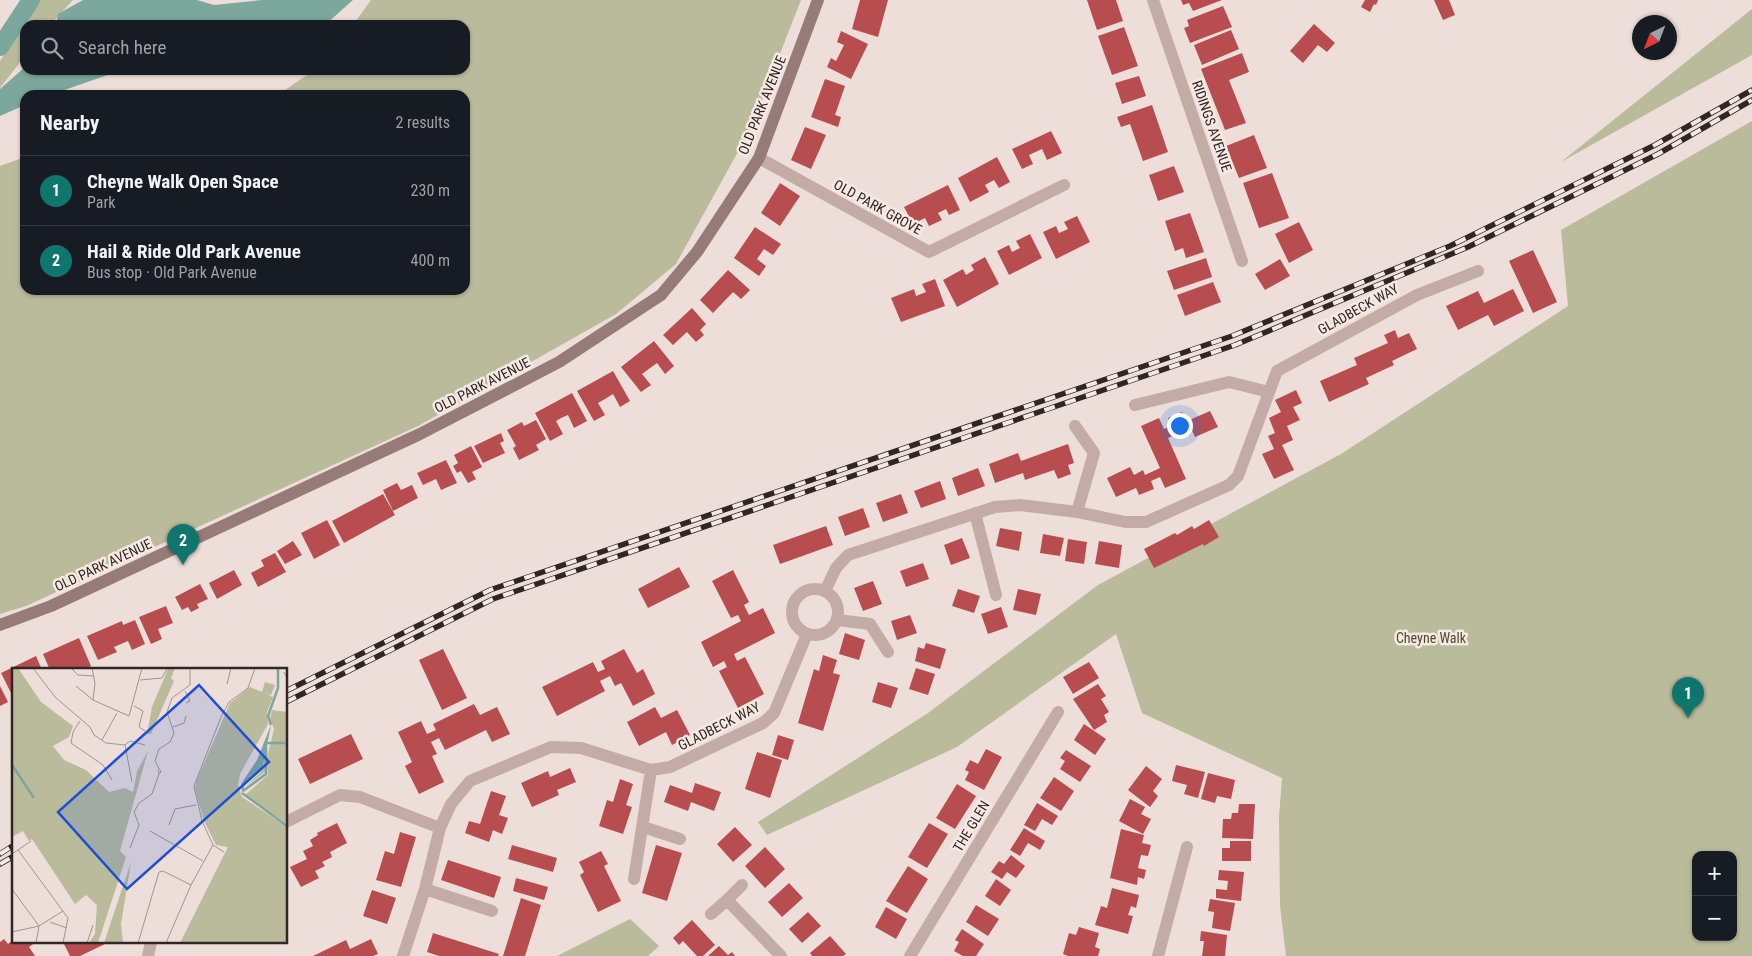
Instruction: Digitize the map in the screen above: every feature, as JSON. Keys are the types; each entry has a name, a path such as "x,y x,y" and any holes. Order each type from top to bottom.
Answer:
{"street":[{"name":"OLD PARK AVENUE","path":"0,624 51,606 411,438 559,362 661,295 697,252 759,158 818,0"},
{"name":"RIDINGS AVENUE","path":"1153,0 1242,261"},
{"name":"OLD PARK GROVE","path":"759,158 929,252 1064,185"},
{"name":"GLADBECK WAY","path":"825,591 836,568 848,555 995,507 1020,505 1077,512 1125,522 1146,522 1229,485 1238,476 1277,371 1417,295 1478,271"},
{"path":"1135,405 1229,382 1268,392"},
{"path":"1076,426 1094,453 1077,512"},
{"path":"975,514 996,595"},
{"path":"809,590 825,591 837,603 839,611 837,620 826,633 818,635 806,634 800,629 793,618 792,610 795,601 801,594 809,590"},
{"path":"837,620 870,624 888,652"},
{"name":"GLADBECK WAY","path":"651,770 670,767 763,723 774,713 806,634"},
{"name":"THE GLEN","path":"910,956 1058,712"},
{"path":"403,956 424,889 440,828 451,804 470,781 552,747 581,748 651,770 634,880"},
{"path":"288,821 340,795 360,797 440,828"},
{"path":"643,827 680,839"},
{"path":"1158,956 1187,847"},
{"path":"711,914 742,885"},
{"path":"424,889 492,911"},
{"path":"727,900 781,956"}],"green space":[{"path":"38,0 73,0 55,20 26,20"},
{"path":"371,0 801,0 750,130 676,264 616,314 418,426 26,606 0,614 0,166 20,159 20,295 470,295 470,90 285,90 307,75 470,75 470,20 357,20"},
{"path":"1752,9 1752,55 1561,162"},
{"path":"20,29 20,62 0,88 0,61"},
{"name":"Cheyne Walk","path":"1752,121 1752,956 1286,956 1280,906 1279,817 1282,778 1142,713 1116,634 957,747 767,835 758,822 928,713 1098,585 1341,454 1568,306 1561,230"},
{"path":"630,919 659,946 648,956 557,956"}],"water":[{"path":"83,0 197,0 214,5 262,0 353,0 331,20 57,20 58,14"},
{"path":"20,71 20,75 108,75 64,90 20,90 20,107 0,116 0,89"}],"building":[{"path":"860,0 888,0 878,37 852,29"},
{"path":"1087,0 1116,0 1123,21 1097,30"},
{"path":"1181,0 1222,0 1193,11 1189,3 1183,5"},
{"path":"1365,0 1378,0 1370,12 1361,7"},
{"path":"1434,0 1449,0 1455,15 1443,20"},
{"path":"1223,6 1232,27 1190,43 1184,28 1189,26 1187,20"},
{"path":"1314,24 1335,43 1327,52 1318,45 1303,63 1290,51"},
{"path":"1124,27 1138,66 1112,75 1098,36"},
{"path":"1231,30 1239,49 1202,65 1194,45"},
{"path":"841,31 868,44 851,79 827,67 831,58 836,61 844,45 837,42"},
{"path":"1242,53 1249,72 1229,80 1246,123 1225,130 1201,69"},
{"path":"1139,76 1146,96 1122,104 1115,83"},
{"path":"825,79 845,86 835,115 841,117 838,127 811,117"},
{"path":"1152,105 1168,152 1143,161 1130,124 1121,127 1117,117"},
{"path":"805,127 826,135 811,169 791,160"},
{"path":"1051,131 1062,153 1047,160 1042,149 1029,155 1033,164 1022,169 1012,149"},
{"path":"1254,135 1267,168 1239,178 1226,146"},
{"path":"997,157 1010,182 999,188 994,180 985,185 989,192 970,202 958,178"},
{"path":"1174,166 1184,192 1158,201 1149,175"},
{"path":"1272,173 1289,218 1259,228 1243,183"},
{"path":"780,183 800,196 780,226 761,213"},
{"path":"948,185 960,210 949,215 946,209 938,213 942,220 929,226 925,218 913,224 904,207"},
{"path":"1190,213 1204,252 1186,258 1183,248 1175,251 1165,221"},
{"path":"1077,216 1090,242 1056,259 1043,232 1056,226 1059,233 1068,229 1064,222"},
{"path":"1299,222 1313,250 1289,263 1275,234"},
{"path":"755,227 781,244 773,255 764,249 757,259 766,266 759,276 734,258"},
{"path":"1030,234 1042,258 1009,275 997,251 1009,245 1012,252 1020,248 1016,241"},
{"path":"1533,250 1557,302 1533,313 1509,261"},
{"path":"985,257 999,284 957,307 943,280 963,269 966,275 974,270 971,265"},
{"path":"1206,258 1212,277 1174,290 1167,271"},
{"path":"1280,259 1290,276 1265,290 1255,274"},
{"path":"728,270 750,290 741,299 733,292 713,313 700,300"},
{"path":"935,279 945,306 901,322 891,298 914,289 916,296 926,292 922,284"},
{"path":"1213,282 1221,302 1185,316 1177,295"},
{"path":"1513,289 1524,311 1494,326 1488,315 1458,330 1446,306 1478,291 1484,303"},
{"path":"692,308 706,324 700,330 704,335 696,342 687,332 673,345 663,335"},
{"path":"1395,330 1398,338 1409,333 1417,349 1392,361 1394,365 1366,378 1369,384 1329,402 1320,381 1357,365 1354,358 1388,343 1384,335"},
{"path":"654,341 674,366 665,374 657,363 642,374 651,385 641,392 621,367"},
{"path":"613,371 630,401 620,407 613,394 598,403 605,415 594,421 577,391"},
{"path":"1296,390 1302,403 1293,407 1300,420 1287,426 1293,440 1282,445 1294,470 1274,479 1262,454 1274,449 1268,436 1275,433 1269,418 1281,412 1275,400"},
{"path":"572,393 587,421 574,428 568,415 561,418 556,421 563,434 550,441 535,413"},
{"path":"1210,411 1218,427 1195,437 1191,428 1168,438 1186,479 1165,488 1160,477 1151,481 1154,489 1139,495 1136,488 1116,497 1107,478 1130,467 1134,475 1143,470 1145,475 1160,468 1141,426 1159,418 1164,429 1171,426 1168,418 1182,412 1187,421"},
{"path":"536,420 546,439 536,445 539,450 519,460 513,448 516,446 507,430 522,422 524,426"},
{"path":"501,433 504,441 500,443 505,453 483,463 474,446"},
{"path":"1068,444 1074,463 1068,465 1071,474 1058,479 1054,470 1025,480 1023,473 995,483 989,464 1018,453 1021,461"},
{"path":"471,446 482,467 472,472 476,479 468,483 461,471 457,473 453,466 458,463 454,455"},
{"path":"446,460 457,483 441,490 436,479 423,485 417,473"},
{"path":"978,468 985,486 958,496 952,478"},
{"path":"940,481 946,499 921,508 914,491"},
{"path":"397,483 401,490 412,485 418,498 393,511 383,490"},
{"path":"383,494 395,515 344,543 332,521"},
{"path":"901,494 908,513 883,522 876,503"},
{"path":"863,508 870,527 845,536 838,517"},
{"path":"327,520 340,545 314,559 301,533"},
{"path":"1209,520 1219,537 1204,546 1203,544 1154,568 1144,549 1175,533 1177,535 1192,526 1194,529"},
{"path":"826,526 833,545 780,564 773,545"},
{"path":"1000,528 1022,532 1019,551 996,546"},
{"path":"1043,534 1064,538 1060,556 1040,553"},
{"path":"962,538 970,558 951,565 944,545"},
{"path":"1068,539 1087,542 1084,564 1065,561"},
{"path":"293,541 302,555 285,564 277,551"},
{"path":"1099,541 1122,545 1119,568 1095,564"},
{"path":"275,553 286,572 258,587 251,573 264,566 261,560"},
{"path":"923,563 929,579 906,587 900,571"},
{"path":"679,567 690,587 648,608 638,589"},
{"path":"234,570 242,585 217,599 209,583"},
{"path":"733,570 749,602 744,605 749,615 763,608 775,633 734,654 737,661 745,657 764,694 738,708 719,671 727,667 724,661 713,667 701,642 741,621 738,615 731,618 712,581"},
{"path":"873,581 882,604 863,611 854,588"},
{"path":"200,584 208,599 197,604 199,608 191,612 188,607 182,610 175,597"},
{"path":"958,589 980,596 974,613 952,606"},
{"path":"1018,589 1041,594 1036,615 1013,610"},
{"path":"166,606 173,623 158,629 162,639 151,644 139,617"},
{"path":"1001,607 1008,627 988,634 981,614"},
{"path":"910,615 917,633 897,640 891,621"},
{"path":"135,620 145,644 132,650 128,641 114,647 117,652 98,660 87,636 122,621 123,625"},
{"path":"845,633 865,640 859,660 839,654"},
{"path":"79,638 91,666 87,668 49,668 43,654"},
{"path":"926,643 946,649 940,669 915,661 918,647 924,649"},
{"path":"443,649 467,698 442,710 419,660"},
{"path":"624,649 637,673 643,669 655,694 633,706 621,683 615,686 610,676 600,681 605,691 557,716 542,687 593,662 598,672 605,669 601,661"},
{"path":"823,655 837,660 833,673 840,675 823,731 798,723 814,669 819,671"},
{"path":"36,656 41,668 12,668 12,695 1,673"},
{"path":"1089,662 1099,678 1073,694 1063,677"},
{"path":"916,668 935,674 928,695 909,689"},
{"path":"878,682 898,688 891,708 872,702"},
{"path":"1098,684 1106,696 1101,699 1109,712 1104,715 1107,722 1094,730 1073,699"},
{"path":"0,686 8,702 0,706"},
{"path":"474,704 480,715 497,707 510,734 492,742 486,730 445,750 439,738 431,742 437,754 432,756 444,782 419,794 405,766 412,762 398,732 421,721 427,734 436,730 433,724"},
{"path":"655,707 661,718 677,710 690,735 672,745 666,732 639,746 627,722"},
{"path":"1084,724 1106,739 1095,755 1074,740"},
{"path":"351,734 363,759 310,784 298,759"},
{"path":"778,735 794,740 788,760 772,755"},
{"path":"986,749 1002,757 984,790 965,780 969,772 965,770 970,760 978,764"},
{"path":"1066,750 1091,766 1080,782 1060,769 1065,761 1060,758"},
{"path":"757,752 782,760 770,798 745,789"},
{"path":"1176,765 1205,772 1198,798 1184,794 1187,785 1172,781"},
{"path":"1146,766 1162,779 1153,791 1158,796 1150,807 1128,790"},
{"path":"570,768 576,782 557,790 559,795 532,807 521,783 548,771 550,777"},
{"path":"1208,773 1235,780 1231,799 1217,796 1215,803 1201,799"},
{"path":"1054,777 1074,791 1061,811 1040,798"},
{"path":"620,779 633,784 626,805 632,807 623,834 599,826 607,800 613,802"},
{"path":"695,783 721,792 714,811 691,802 688,811 664,802 670,785 692,793"},
{"path":"957,784 976,796 955,829 936,818"},
{"path":"491,791 506,796 499,815 508,818 502,834 493,830 489,842 465,833 469,821 480,824"},
{"path":"1130,799 1145,807 1141,814 1151,819 1143,834 1119,821"},
{"path":"1037,803 1058,816 1052,825 1042,819 1035,831 1024,825"},
{"path":"1239,804 1255,804 1253,839 1222,838 1223,819 1231,819 1232,813 1238,813"},
{"path":"337,823 347,843 330,852 332,857 322,862 325,866 315,871 319,878 301,887 290,867 307,859 303,851 313,846 310,840 318,835 317,833"},
{"path":"929,823 948,834 927,868 908,857"},
{"path":"735,827 752,845 733,862 717,844"},
{"path":"1024,828 1045,841 1040,850 1028,843 1020,856 1010,850"},
{"path":"1121,829 1144,835 1142,843 1151,845 1148,856 1141,855 1138,868 1146,870 1144,879 1138,877 1137,885 1110,878"},
{"path":"400,832 416,837 401,887 376,880 385,851 394,854"},
{"path":"1230,841 1251,841 1251,861 1222,861 1222,848 1230,848"},
{"path":"512,845 557,858 553,872 508,859"},
{"path":"656,845 682,853 667,901 642,893"},
{"path":"765,847 785,869 765,888 745,866"},
{"path":"601,851 608,864 604,866 621,901 598,912 580,875 584,872 579,862"},
{"path":"1011,855 1025,866 1016,878 1007,872 1002,879 991,872 999,861 1004,864"},
{"path":"448,860 501,877 494,898 441,880"},
{"path":"908,866 928,879 907,913 886,901"},
{"path":"1219,870 1244,872 1241,901 1216,898 1216,889 1227,890 1228,881 1218,880"},
{"path":"516,878 548,887 544,900 513,891"},
{"path":"996,879 1011,890 1000,906 985,896"},
{"path":"789,883 803,898 782,917 768,902"},
{"path":"1112,888 1139,895 1136,908 1131,906 1128,915 1133,916 1128,934 1095,925 1101,906 1107,908"},
{"path":"372,890 396,898 387,924 363,916"},
{"path":"521,898 541,905 525,956 503,956"},
{"path":"1210,899 1235,903 1230,931 1212,928 1214,912 1208,911"},
{"path":"976,905 999,919 988,936 966,922"},
{"path":"886,907 907,919 896,939 875,927"},
{"path":"808,912 821,926 802,943 789,929"},
{"path":"692,920 715,945 703,956 697,956 683,941 679,945 673,938"},
{"path":"1079,927 1099,933 1095,947 1100,949 1098,956 1068,956 1063,954 1069,933 1076,935"},
{"path":"962,929 984,944 976,956 963,956 954,951 959,942 955,940"},
{"path":"1201,931 1227,935 1225,956 1202,956 1204,941 1200,941"},
{"path":"433,933 499,954 498,956 439,956 427,952"},
{"path":"830,936 846,954 843,956 812,956 810,953"},
{"path":"4,939 8,944 12,941 12,944 33,944 29,947 35,956 0,956 0,942"},
{"path":"371,939 378,954 373,956 313,956 346,940 350,949"},
{"path":"64,944 105,944 80,956 70,956"},
{"path":"719,946 728,955 732,952 735,956 708,956"}],"waterway":[{"path":"0,47 31,0"}],"railway":[{"path":"288,690 490,590 1232,336 1450,246 1655,145 1752,90"},
{"path":"288,701 493,599 1235,345 1468,247 1658,154 1752,100"},
{"path":"0,854 12,846"},
{"path":"0,864 12,857"}],"place":[{"name":"Hail & Ride Old Park Avenue","path":"183,565"},
{"name":"Cheyne Walk Open Space","path":"1688,718"}]}
